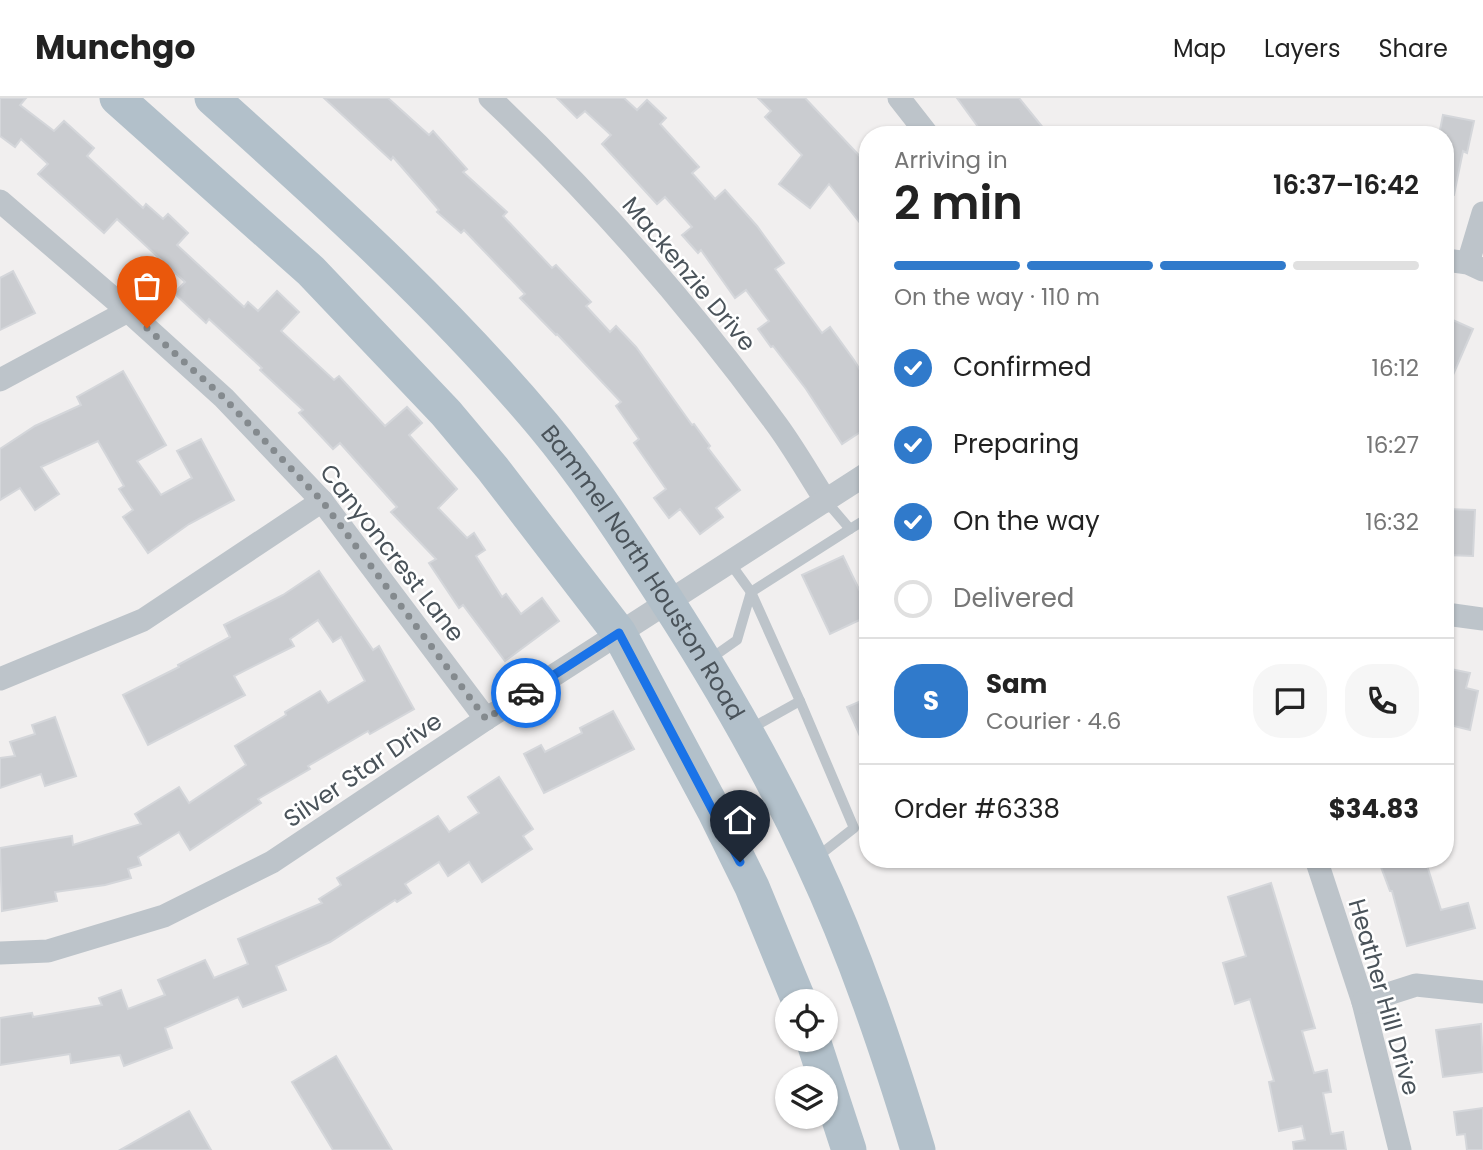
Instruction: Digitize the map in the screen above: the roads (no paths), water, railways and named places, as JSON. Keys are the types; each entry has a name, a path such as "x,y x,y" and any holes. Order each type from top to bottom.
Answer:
{"main road":[{"path":"117,98 311,271 446,413 494,469 619,633 734,850 794,989"},
{"name":"Bammel North Houston Road","path":"212,98 358,229 412,282 545,427 599,499 706,662 746,731 812,860 858,969 918,1150"},
{"path":"817,1052 849,1150"}],"street":[{"name":"Mackenzie Drive","path":"490,98 588,197 656,273 776,423 826,501"},
{"path":"900,98 921,126"},
{"name":"Canyoncrest Lane","path":"0,201 224,398 322,501 486,719"},
{"path":"1465,264 1483,213"},
{"path":"0,380 128,311"},
{"name":"Silver Star Drive","path":"0,953 48,950 163,915 272,862 486,719 859,479"},
{"path":"0,679 143,620 322,501"},
{"path":"1454,615 1483,619"},
{"name":"Heather Hill Drive","path":"1319,868 1363,1002 1399,1150"},
{"path":"1363,1002 1416,985 1483,992"}],"lane":[{"path":"826,501 850,529"},
{"path":"706,662 737,640 751,592 859,524"},
{"path":"730,563 751,592 855,828 812,860"},
{"path":"746,731 800,701"}]}
